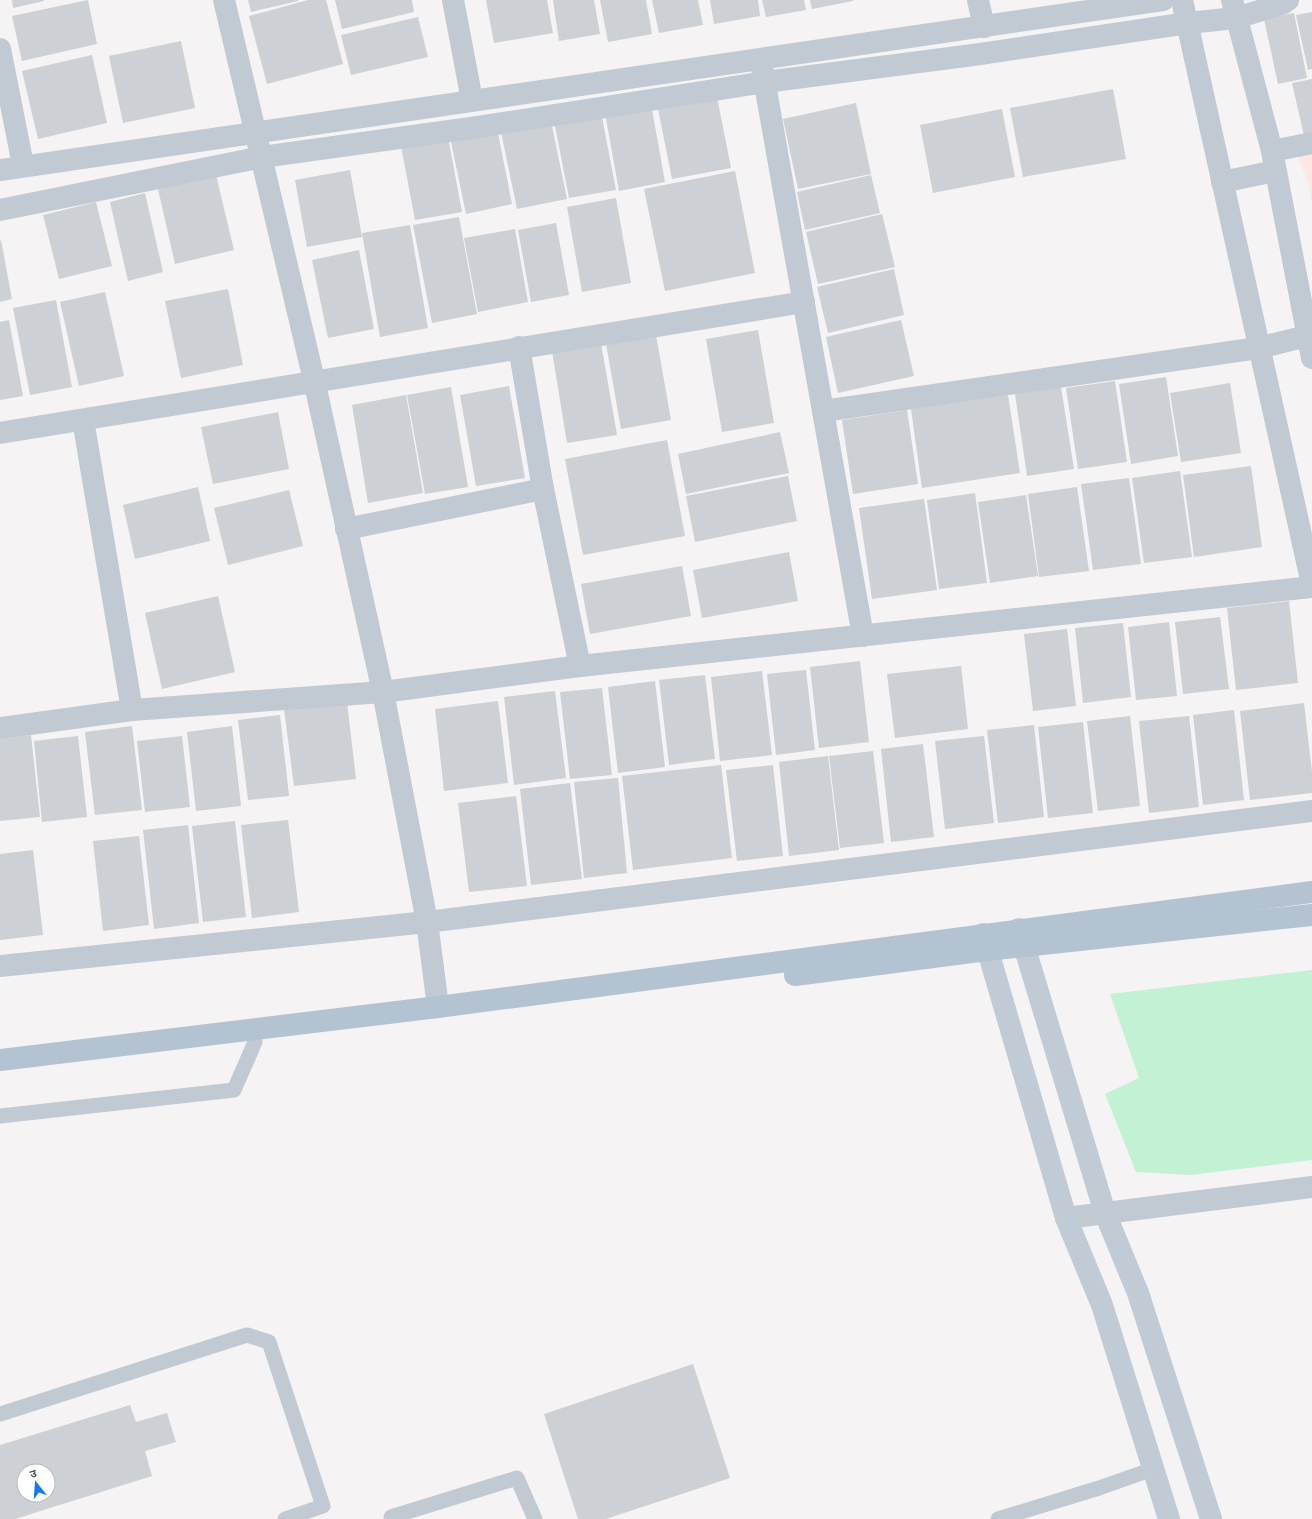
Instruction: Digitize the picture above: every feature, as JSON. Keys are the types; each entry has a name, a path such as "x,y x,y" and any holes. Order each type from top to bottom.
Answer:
{"main road":[{"path":"1021,938 1312,892"},
{"path":"0,1060 1021,938 1312,915"},
{"path":"0,1074 254,1042 985,942"}],"street":[{"path":"224,0 254,132 262,157 314,380 383,692 427,922 438,1007"},
{"path":"453,0 472,100"},
{"path":"978,0 984,27"},
{"path":"0,170 23,165 984,27 1162,0"},
{"path":"0,728 132,710 383,692 580,666 1312,586 1182,0"},
{"path":"0,210 262,157 478,127 765,82 973,55 1188,23 1234,9 1282,4 1288,0"},
{"path":"1234,9 1273,161 1306,336 1312,358"},
{"path":"0,49 23,165"},
{"path":"760,58 863,636"},
{"path":"1222,182 1273,161 1312,142"},
{"path":"0,433 314,380 804,302"},
{"path":"823,411 1258,348 1306,336"},
{"path":"519,348 543,489 580,666"},
{"path":"83,420 132,710"},
{"path":"346,529 543,489"},
{"path":"0,966 427,922 1312,811"},
{"path":"1021,938 1105,1213 1138,1293 1211,1519"},
{"path":"985,942 1066,1218 1102,1305 1169,1519"},
{"path":"1066,1218 1312,1187"}],"lane":[{"path":"0,1116 234,1090 254,1042"},
{"path":"0,1414 247,1335 269,1342 322,1506 285,1519"},
{"path":"998,1519 1099,1488 1153,1469"},
{"path":"391,1517 517,1478 535,1519"}],"shaded area":[{"path":"1312,149 1312,203 1308,182 1296,152"}],"green space":[{"path":"1312,970 1312,1160 1191,1175 1136,1172 1105,1094 1139,1078 1110,994"}],"building":[{"path":"12,0 44,0 44,1 13,8"},
{"path":"88,0 97,44 22,61 12,16"},
{"path":"248,0 298,0 298,1 251,12"},
{"path":"308,0 326,0 343,64 267,84 249,16"},
{"path":"335,0 412,0 414,12 342,29"},
{"path":"486,0 547,0 553,33 494,43"},
{"path":"553,0 594,0 600,34 559,41"},
{"path":"600,0 646,0 652,34 608,42"},
{"path":"652,0 698,0 703,25 659,33"},
{"path":"710,0 758,0 760,16 714,24"},
{"path":"762,0 804,0 806,10 766,17"},
{"path":"810,0 853,0 853,1 812,9"},
{"path":"1312,12 1312,69 1308,70 1296,15"},
{"path":"1294,13 1307,78 1278,84 1264,19"},
{"path":"418,17 428,57 351,75 341,35"},
{"path":"181,41 195,108 123,123 109,56"},
{"path":"92,55 107,123 38,139 22,71"},
{"path":"1312,79 1312,139 1305,140 1292,83"},
{"path":"1113,89 1126,159 1023,177 1010,108"},
{"path":"716,92 731,168 672,179 657,104"},
{"path":"856,103 871,174 798,189 783,119"},
{"path":"651,104 665,182 619,191 605,113"},
{"path":"1002,109 1015,177 933,193 920,125"},
{"path":"601,112 616,190 569,198 554,121"},
{"path":"550,116 567,199 517,209 500,127"},
{"path":"497,128 512,204 466,214 450,137"},
{"path":"448,137 462,212 415,220 401,146"},
{"path":"350,170 362,237 307,247 295,180"},
{"path":"735,171 755,273 665,291 644,189"},
{"path":"216,175 234,250 175,264 158,189"},
{"path":"871,175 880,213 805,230 797,192"},
{"path":"145,193 163,272 128,281 110,202"},
{"path":"616,198 631,283 582,292 567,207"},
{"path":"96,202 112,266 59,279 43,215"},
{"path":"882,214 895,267 818,284 806,232"},
{"path":"459,217 477,314 432,323 413,225"},
{"path":"556,223 569,295 531,302 518,230"},
{"path":"410,225 428,328 380,337 362,233"},
{"path":"515,229 528,302 478,312 464,238"},
{"path":"1,240 12,299 0,302 0,241"},
{"path":"359,250 374,329 328,338 312,260"},
{"path":"894,269 904,315 828,333 817,287"},
{"path":"228,289 243,365 181,378 165,301"},
{"path":"105,292 124,376 79,386 60,302"},
{"path":"56,300 72,387 30,395 13,308"},
{"path":"9,320 23,396 0,400 0,322"},
{"path":"901,320 914,376 838,393 826,337"},
{"path":"758,330 774,423 722,432 706,339"},
{"path":"656,335 671,420 621,429 606,344"},
{"path":"601,343 617,435 567,443 552,351"},
{"path":"1166,377 1178,456 1131,464 1119,384"},
{"path":"1115,381 1127,462 1078,469 1066,388"},
{"path":"1230,383 1241,453 1181,462 1170,393"},
{"path":"509,386 525,478 476,486 460,395"},
{"path":"451,387 468,487 425,494 407,395"},
{"path":"1061,387 1074,469 1027,476 1015,394"},
{"path":"406,395 423,493 368,503 352,405"},
{"path":"1008,395 1020,473 922,488 911,409"},
{"path":"907,410 918,484 853,494 842,420"},
{"path":"278,412 289,469 213,484 201,427"},
{"path":"780,432 789,473 686,494 678,454"},
{"path":"667,440 685,536 583,555 565,459"},
{"path":"1251,466 1262,547 1194,557 1183,475"},
{"path":"1180,471 1192,557 1144,563 1132,478"},
{"path":"788,476 797,521 695,542 686,496"},
{"path":"1129,478 1141,564 1093,570 1081,484"},
{"path":"198,487 210,541 135,559 123,505"},
{"path":"1077,487 1089,571 1039,577 1028,494"},
{"path":"289,490 303,546 228,565 214,508"},
{"path":"975,493 987,583 939,589 927,500"},
{"path":"1026,495 1038,576 990,583 978,502"},
{"path":"924,499 937,590 872,599 859,508"},
{"path":"789,552 798,601 702,618 693,570"},
{"path":"682,566 691,616 590,634 581,584"},
{"path":"218,596 235,672 162,689 145,613"},
{"path":"1289,601 1298,683 1236,690 1227,608"},
{"path":"1220,617 1229,689 1183,694 1175,622"},
{"path":"1169,622 1177,696 1136,700 1128,627"},
{"path":"1123,623 1131,697 1083,703 1075,628"},
{"path":"1067,629 1076,706 1033,711 1024,634"},
{"path":"860,661 869,742 819,748 810,667"},
{"path":"961,666 968,729 895,738 887,674"},
{"path":"806,670 815,750 776,755 767,674"},
{"path":"762,671 772,755 720,761 711,677"},
{"path":"705,675 715,759 669,765 659,680"},
{"path":"655,681 665,767 618,773 608,687"},
{"path":"602,688 612,775 570,779 560,692"},
{"path":"555,691 566,778 514,785 504,697"},
{"path":"498,701 508,783 444,791 435,709"},
{"path":"347,702 356,779 294,786 284,709"},
{"path":"1304,703 1312,772 1312,793 1250,800 1240,711"},
{"path":"1234,710 1244,800 1203,805 1193,715"},
{"path":"280,715 289,796 248,800 238,720"},
{"path":"1130,716 1140,806 1098,811 1087,721"},
{"path":"1189,716 1199,807 1149,813 1139,721"},
{"path":"1083,722 1093,813 1048,818 1038,727"},
{"path":"1034,725 1044,817 998,823 987,730"},
{"path":"132,726 142,810 95,815 85,732"},
{"path":"232,726 241,806 196,811 187,732"},
{"path":"31,735 40,817 0,821 0,739"},
{"path":"78,736 87,817 42,822 34,741"},
{"path":"182,736 190,807 145,812 137,741"},
{"path":"984,736 994,823 945,829 935,741"},
{"path":"923,744 934,837 891,842 881,749"},
{"path":"873,751 884,843 840,848 829,756"},
{"path":"828,756 839,850 789,856 779,762"},
{"path":"721,765 732,858 633,870 622,776"},
{"path":"773,765 783,856 737,861 726,770"},
{"path":"618,778 627,873 584,878 574,782"},
{"path":"570,783 582,879 531,885 520,789"},
{"path":"516,796 527,886 469,892 458,803"},
{"path":"288,820 299,912 252,918 241,825"},
{"path":"235,821 246,917 203,922 192,826"},
{"path":"188,825 199,923 154,929 143,830"},
{"path":"139,836 149,925 103,931 93,841"},
{"path":"33,850 43,935 0,940 0,854"},
{"path":"693,1364 730,1478 606,1519 578,1519 544,1414"},
{"path":"130,1405 136,1422 167,1413 176,1442 145,1451 152,1476 15,1519 0,1519 0,1445"}]}
